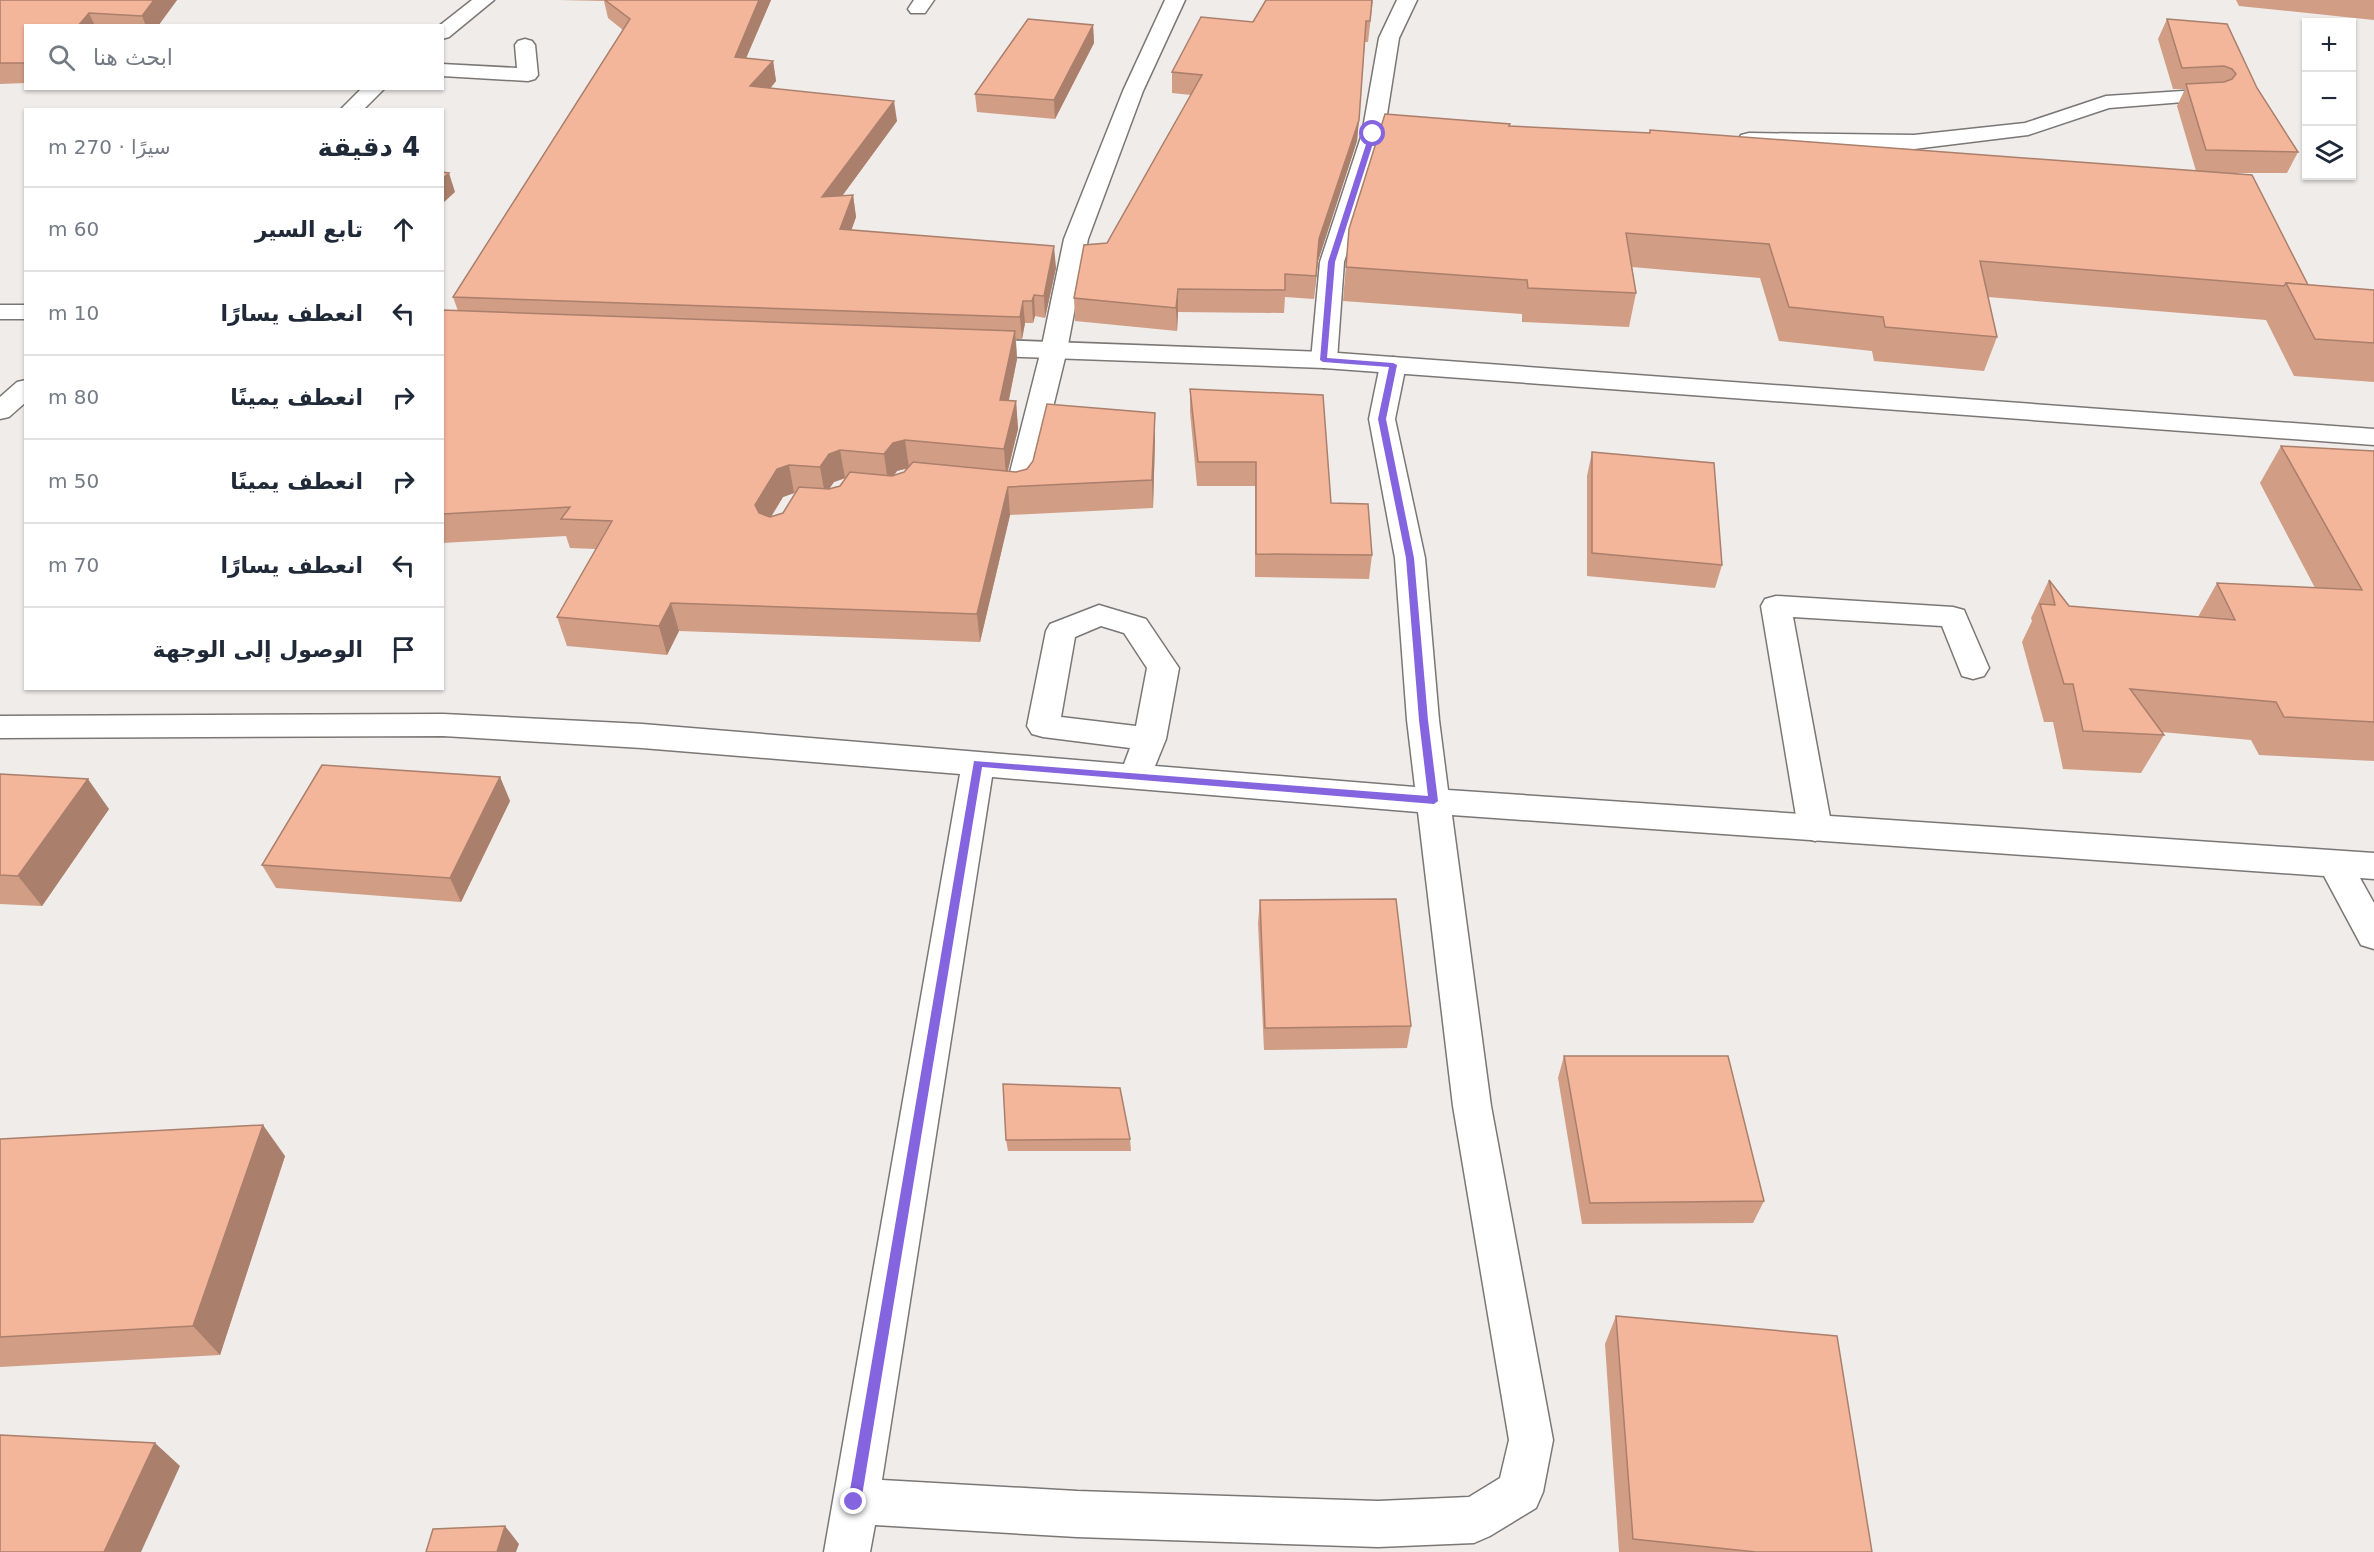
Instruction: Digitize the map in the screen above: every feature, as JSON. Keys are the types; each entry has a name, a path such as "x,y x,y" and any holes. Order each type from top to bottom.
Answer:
{"street":[{"path":"444,31 484,0"},
{"path":"964,484 1019,489 1054,350 1076,239 1133,91 1175,0"},
{"path":"1323,360 1332,262 1373,134 1389,38 1407,0"},
{"path":"444,70 528,75 525,45"},
{"path":"352,108 373,90"},
{"path":"1726,140 1914,142 2028,129 2106,102 2214,95"},
{"path":"1373,134 1446,132"},
{"path":"0,312 24,312"},
{"path":"946,346 1323,360 2374,437"},
{"path":"854,1502 1077,1514 1378,1524 1474,1520 1520,1492 1531,1440 1472,1106 1423,720 1410,558 1382,419 1393,365"},
{"path":"0,411 24,390"},
{"path":"1815,828 1776,606 1953,616 1973,668"},
{"path":"1135,776 1150,739 1163,668 1135,626 1099,615 1061,631 1043,726 1150,739"},
{"path":"0,727 443,725 642,736 1434,801 2374,866"},
{"path":"847,1552 978,763"},
{"path":"2334,864 2374,935"}],"building":[{"path":"0,0 154,0 142,16 89,13 80,24 24,24 24,63 0,63"},
{"path":"605,0 759,0 735,57 773,61 750,86 894,101 822,197 853,195 840,229 1054,246 1044,296 1034,295 1032,301 1023,301 1020,317 453,297 630,19"},
{"path":"1266,0 1372,0 1370,21 1366,21 1359,120 1319,239 1316,276 1285,274 1285,290 1178,289 1176,308 1074,298 1084,245 1107,243 1202,75 1172,72 1201,17 1253,22"},
{"path":"1028,19 1093,25 1054,100 975,94"},
{"path":"2167,19 2227,24 2257,88 2298,152 2206,150 2186,84 2224,82 2232,79 2236,74 2232,69 2224,66 2182,68"},
{"path":"1385,114 1510,124 1509,126 1650,133 1650,130 2252,175 2308,285 2286,283 2284,286 1980,261 1997,337 1885,327 1883,317 1789,307 1769,244 1626,233 1636,293 1528,288 1527,280 1346,267 1349,229"},
{"path":"2286,283 2374,290 2374,343 2315,339"},
{"path":"444,310 1015,331 1000,400 1016,401 1004,449 905,440 893,443 884,454 840,450 829,454 820,467 789,465 777,469 755,505 759,513 770,517 783,513 799,487 829,489 840,486 850,472 892,476 904,472 913,462 1016,472 1027,469 1033,461 1047,404 1155,413 1152,480 1008,487 977,614 671,603 659,626 557,617 612,521 561,519 570,507 444,514"},
{"path":"1190,389 1323,395 1331,503 1368,504 1372,555 1256,554 1256,462 1198,462"},
{"path":"2281,446 2374,451 2374,722 2284,717 2276,702 2130,689 2164,735 2083,731 2073,684 2064,684 2040,604 2055,605 2049,580 2069,606 2235,620 2217,583 2362,590"},
{"path":"1592,452 1714,463 1722,565 1592,553"},
{"path":"322,765 500,777 450,878 262,865"},
{"path":"0,774 88,779 18,876 0,875"},
{"path":"1396,899 1411,1026 1265,1028 1260,900"},
{"path":"1564,1056 1728,1056 1764,1201 1590,1203"},
{"path":"1003,1084 1120,1088 1130,1139 1006,1140"},
{"path":"263,1125 193,1326 0,1337 0,1139"},
{"path":"1616,1316 1837,1336 1872,1552 1756,1552 1633,1539"},
{"path":"0,1435 155,1443 104,1552 0,1552"},
{"path":"505,1526 497,1552 426,1552 433,1529"}],"route":[{"path":"854,1502 978,763 1434,801 1423,720 1410,558 1382,419 1393,365 1323,360 1332,262 1373,134"}]}
